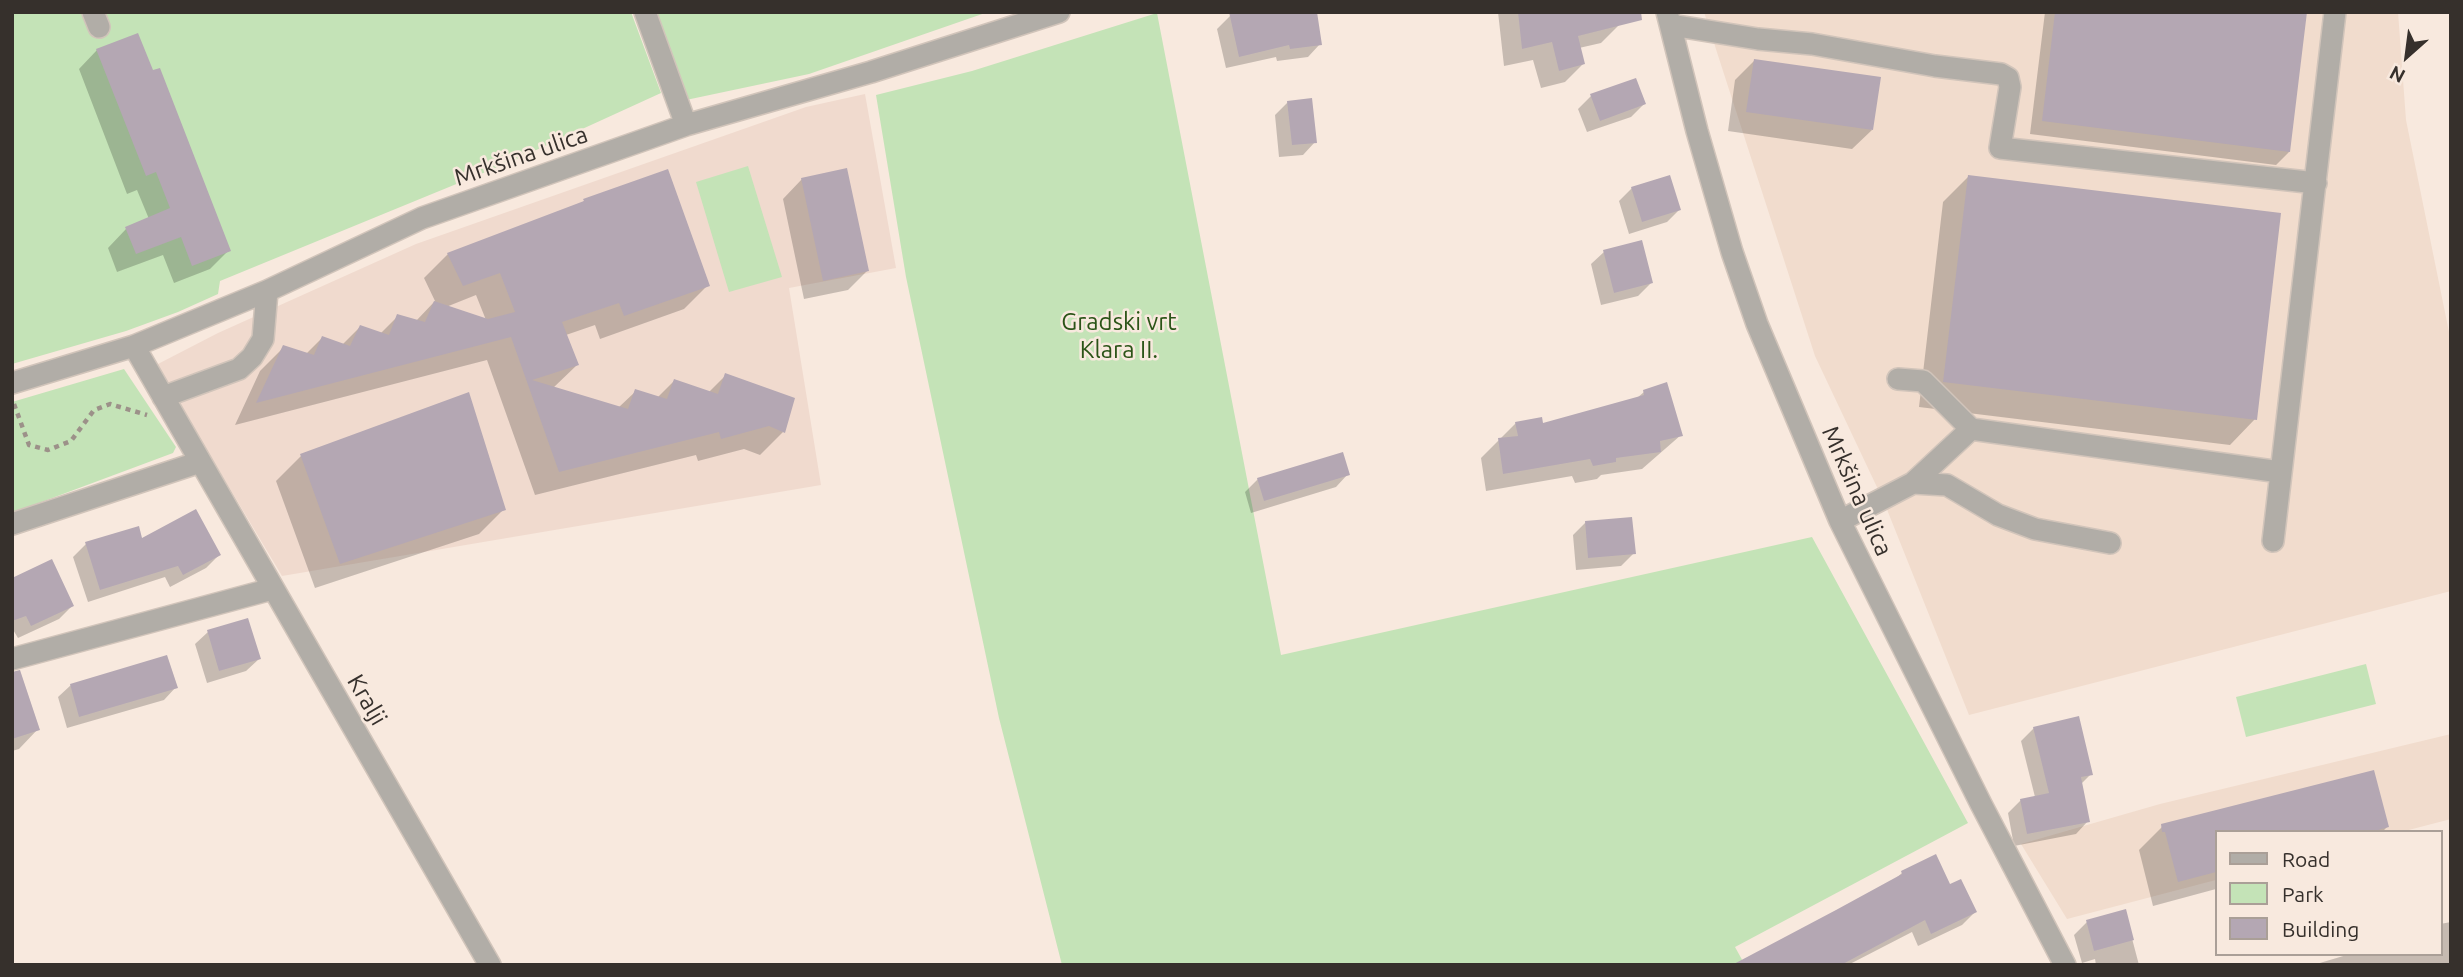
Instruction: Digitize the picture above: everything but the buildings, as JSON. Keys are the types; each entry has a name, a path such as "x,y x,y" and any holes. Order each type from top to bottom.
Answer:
{"street":[{"path":"645,12 685,125"},
{"name":"Mrkšina ulica","path":"12,383 134,346 267,291 422,218 685,125 871,72 1059,12"},
{"path":"2273,541 2335,12"},
{"path":"1669,19 1758,39 1812,44 1935,66 2001,74 2008,78 2010,87 2000,148 2316,183"},
{"name":"Mrkšina ulica","path":"1669,19 1705,158 1756,324 1840,521 1981,804 2065,965"},
{"path":"167,403 239,369 253,357 263,339 267,291"},
{"name":"Kralji","path":"134,346 490,965"},
{"path":"1898,379 1923,381 1972,429 2280,472"},
{"path":"1840,521 1913,483 1972,429"},
{"path":"12,524 200,462"},
{"path":"1913,483 1947,485 1998,514 2035,530 2110,543"},
{"path":"12,659 272,589"}],"path":[{"path":"12,400 29,445 48,450 71,441 94,410 110,404 158,416 167,403"}],"shaded area":[{"path":"1704,12 2398,12 2406,120 2451,342 2451,591 1969,715 1884,502 1815,356"},
{"path":"865,94 896,268 789,288 821,485 282,576 156,365 218,333 416,244 806,107"},
{"path":"2451,734 2451,819 2409,830 2214,830 2214,881 2067,919 2021,844 2160,804"}],"green space":[{"path":"12,12 631,12 661,93 510,162 220,281 218,294 178,312 126,331 12,364"},
{"path":"650,12 988,12 809,74 686,100"},
{"name":"Gradski vrt Klara II.","path":"1157,13 1281,655 1812,537 1968,823 1735,947 1745,965 1062,965 999,718 906,277 876,95 972,71"},
{"path":"748,166 782,277 729,292 696,182"},
{"path":"124,369 176,447 173,453 12,513 12,402"},
{"path":"2366,664 2376,704 2246,737 2236,697"}]}
